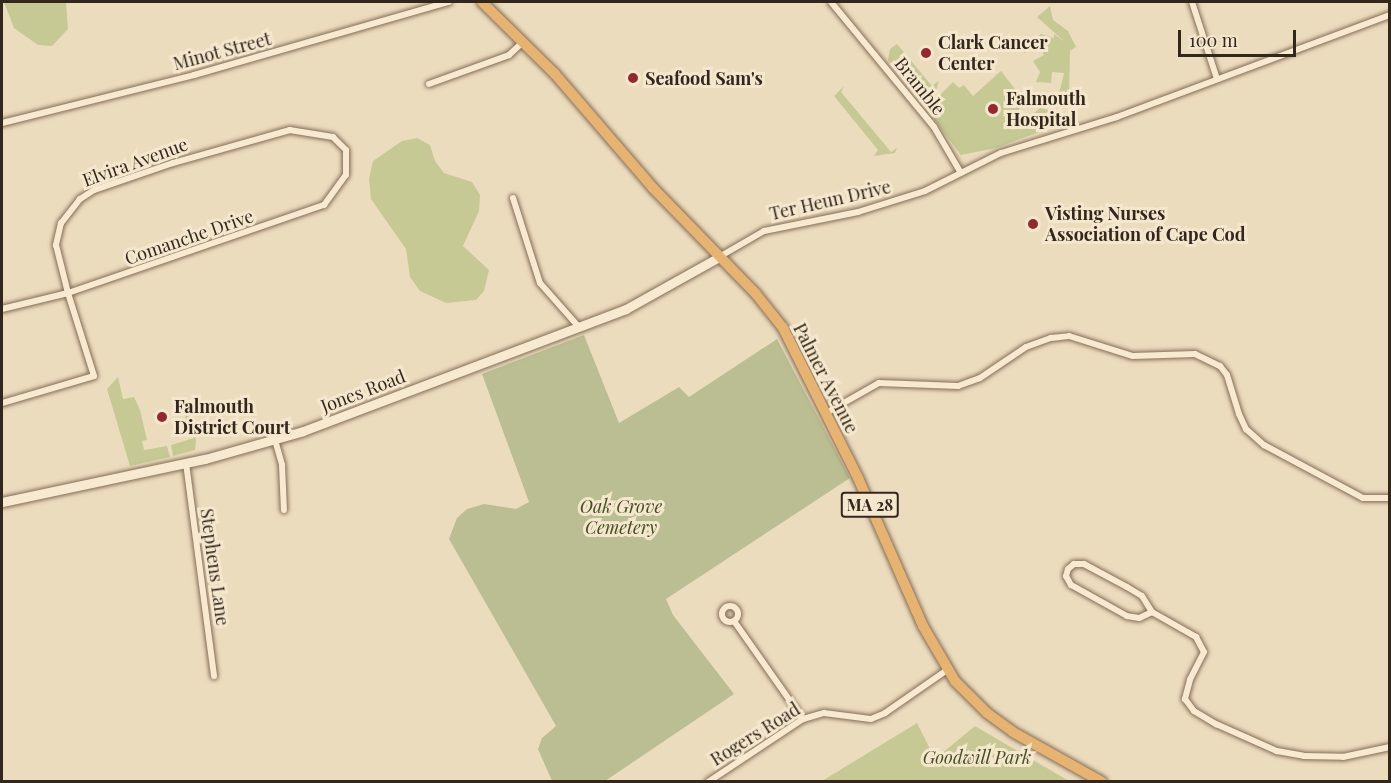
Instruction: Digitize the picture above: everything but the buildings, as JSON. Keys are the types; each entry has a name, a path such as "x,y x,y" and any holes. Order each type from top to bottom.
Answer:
{"highway":[{"name":"Palmer Avenue","path":"482,2 524,42 783,328 826,413 922,626 947,670 995,719 1102,782"}],"main road":[{"name":"Jones Road","path":"2,502 186,463 275,440 650,298 718,257"}],"street":[{"name":"Minot Street","path":"2,123 194,75 449,2"},
{"name":"Bramble","path":"831,2 934,127 961,173"},
{"path":"1192,2 1217,79"},
{"name":"Ter Heun Drive","path":"718,257 764,231 879,206 961,173 1001,153 1117,117 1389,15"},
{"path":"429,84 509,55 524,42"},
{"name":"Elvira Avenue","path":"2,404 94,376 57,255 58,231 80,199 94,190 290,130 333,137 346,150"},
{"name":"Comanche Drive","path":"2,309 68,293 324,205 346,175 346,150"},
{"path":"513,198 540,283 578,326"},
{"path":"826,413 879,383 958,386 980,378 1026,347 1051,338 1070,336 1133,356 1195,354 1220,366 1227,375 1246,429 1264,445 1363,498 1389,498"},
{"path":"275,440 282,465 284,510"},
{"name":"Stephens Lane","path":"186,463 214,676"},
{"path":"1152,612 1139,618 1127,616 1068,583 1068,569 1074,564 1084,564 1137,592 1152,612 1188,631 1202,644 1201,664 1190,680 1185,699 1194,711 1216,724 1277,751 1304,756 1343,757 1389,747"},
{"path":"734,621 803,718"},
{"name":"Rogers Road","path":"708,782 803,718 824,712 871,718 885,713 947,670"}],"green space":[{"path":"4,2 66,2 68,29 52,46 38,45 14,28"},
{"path":"1050,6 1053,20 1068,31 1076,47 1070,51 1069,95 1075,96 1067,101 1058,98 1064,73 1052,72 1051,83 1036,82 1040,72 1033,61 1044,55 1039,45 1025,53 1022,50 1041,34 1054,38 1054,34 1065,42 1037,17"},
{"path":"897,44 932,86 939,81 936,91 923,102 888,60 890,49"},
{"path":"1001,71 1022,98 1018,116 1027,119 1040,108 1048,110 1052,116 1050,128 996,148 961,155 930,114 929,106 953,82 959,88 964,85 973,96"},
{"path":"844,86 841,92 891,152 897,148 895,153 874,156 878,150 834,96"},
{"path":"417,138 430,145 435,161 444,173 472,182 480,195 479,211 463,246 489,270 484,291 476,300 446,303 420,291 410,277 406,249 371,199 369,179 373,161 402,141"},
{"name":"Oak Grove Cemetery","path":"584,335 619,423 679,387 689,397 777,339 850,478 666,599 673,615 734,694 605,781 552,781 538,749 542,738 556,726 449,539 457,518 467,509 484,504 516,509 529,502 482,374"},
{"path":"118,377 123,399 134,397 140,410 147,440 142,441 144,450 167,446 170,457 130,466 107,389"},
{"path":"187,405 196,440 195,450 173,456 171,445 194,438 181,406"},
{"name":"Goodwill Park","path":"917,723 935,759 975,726 1069,781 822,781"}],"place":[{"name":"Clark Cancer Center","path":"926,53"},
{"name":"Seafood Sam's","path":"633,78"},
{"name":"Falmouth Hospital","path":"993,109"},
{"name":"Visting Nurses Association of Cape Cod","path":"1033,224"},
{"name":"Falmouth District Court","path":"162,417"}]}
